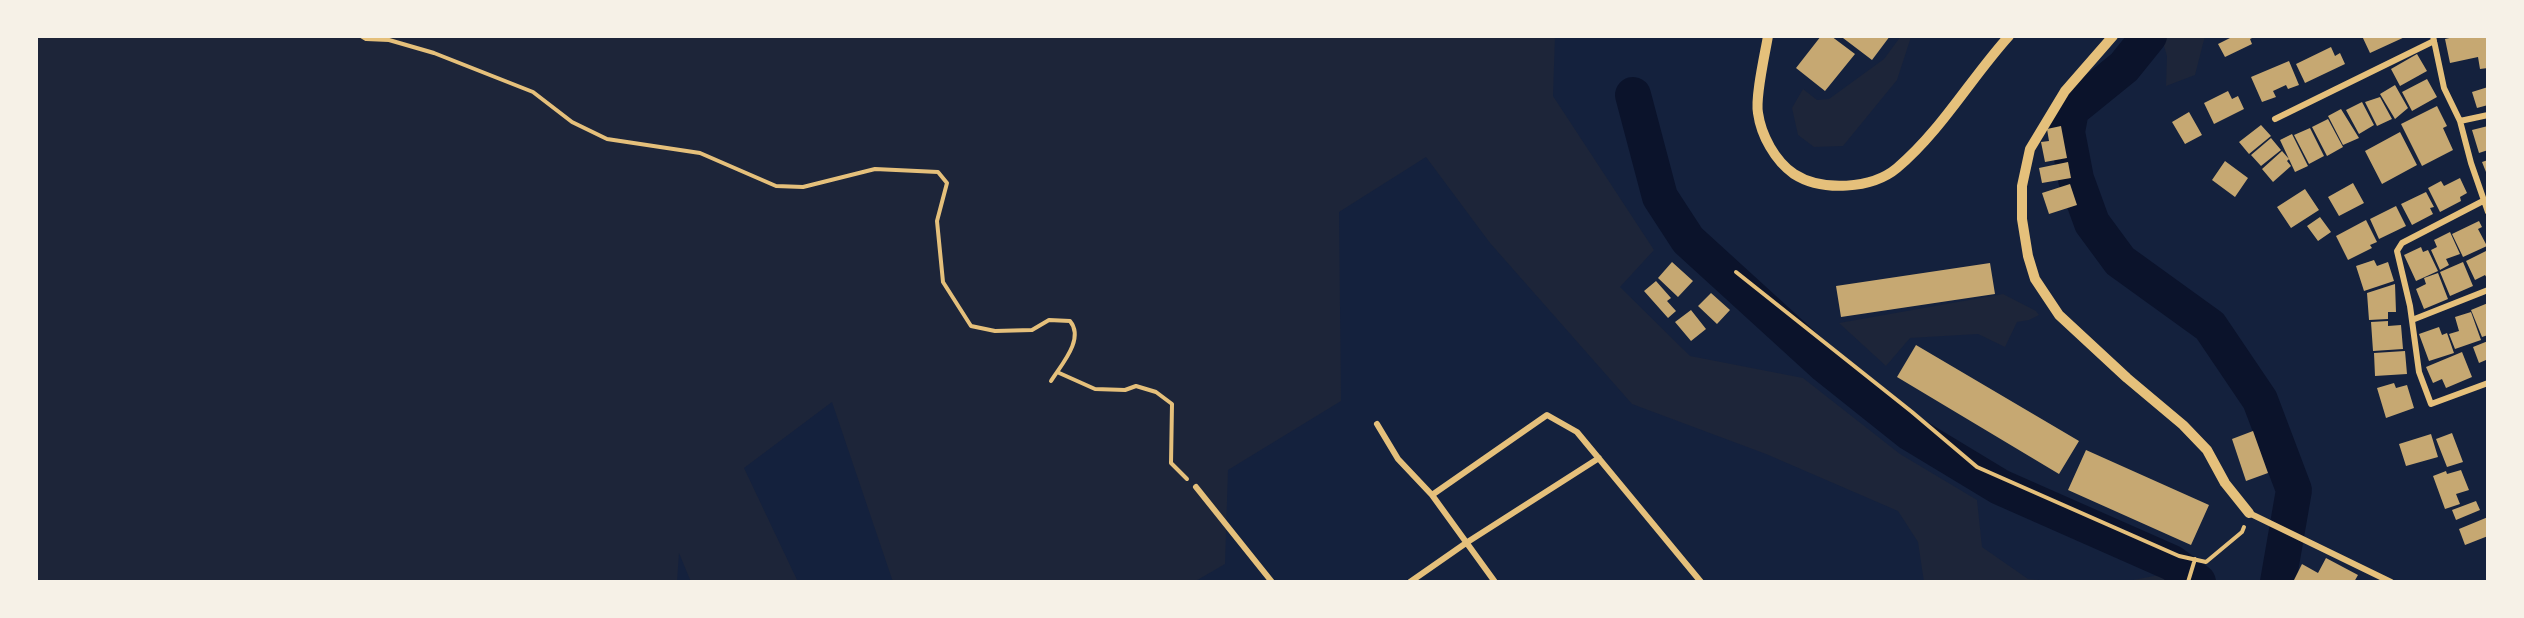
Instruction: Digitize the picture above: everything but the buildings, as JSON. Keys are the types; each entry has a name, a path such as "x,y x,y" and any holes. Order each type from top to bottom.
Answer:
{"street":[{"path":"1767,36 1757,111 1773,152 1794,174 1824,185 1844,187 1867,183 1896,169 1921,143 2009,36"},
{"path":"2113,36 2066,90 2030,149 2022,186 2022,219 2028,256 2035,279 2059,315 2127,378 2183,425 2207,450 2225,483 2249,514 2391,582"},
{"path":"2275,118 2433,38 2444,88 2460,121 2488,212"},
{"path":"2460,121 2488,115"},
{"path":"2483,201 2402,243 2397,251 2406,284 2419,372 2431,404 2488,383"},
{"path":"2412,320 2488,290"},
{"path":"1432,495 1547,415 1578,432 1697,581"},
{"path":"1377,424 1398,459 1432,495 1495,582"},
{"path":"1410,582 1466,543 1599,458"},
{"path":"1196,487 1272,582"}],"path":[{"path":"361,36 366,39 389,39 434,53 533,92 572,122 607,138 700,153 776,186 803,187 875,169 938,172 947,183 937,221 943,282 971,326 995,331 1032,330 1049,320 1070,321 1074,326 1074,343 1052,381"},
{"path":"1736,272 1912,412 1977,467 2179,556 2206,562 2242,532 2249,514"},
{"path":"1057,372 1095,389 1125,390 1136,386 1156,392 1172,404 1171,463 1196,487"},
{"path":"2188,582 2195,559"}],"shaded area":[{"path":"36,36 1555,36 1553,96 1654,250 1620,287 1690,356 1803,378 1900,454 1977,500 1982,547 2028,579 2059,582 1924,582 1918,542 1898,511 1766,454 1632,404 1490,243 1426,157 1339,212 1341,401 1228,470 1225,564 1194,582 893,582 832,402 744,468 798,582 691,582 679,553 677,582 36,582"},
{"path":"1901,36 1911,37 1897,80 1843,146 1814,147 1798,135 1792,108 1803,89 1817,100 1829,99 1884,59"},
{"path":"2161,36 2205,36 2195,75 2166,86 2167,56"},
{"path":"2003,294 2036,311 2039,315 2017,322 2005,347 1978,334 1910,338 1886,366 1839,323"},
{"path":"2164,574 2174,582 2123,582"}],"waterway":[{"path":"2149,36 2124,67 2071,110 2067,132 2076,179 2092,223 2120,261 2210,326 2260,400 2294,490 2278,582"},
{"path":"1633,95 1660,197 1688,240 1825,365 1909,432 2000,487 2172,563 2198,582"}]}
